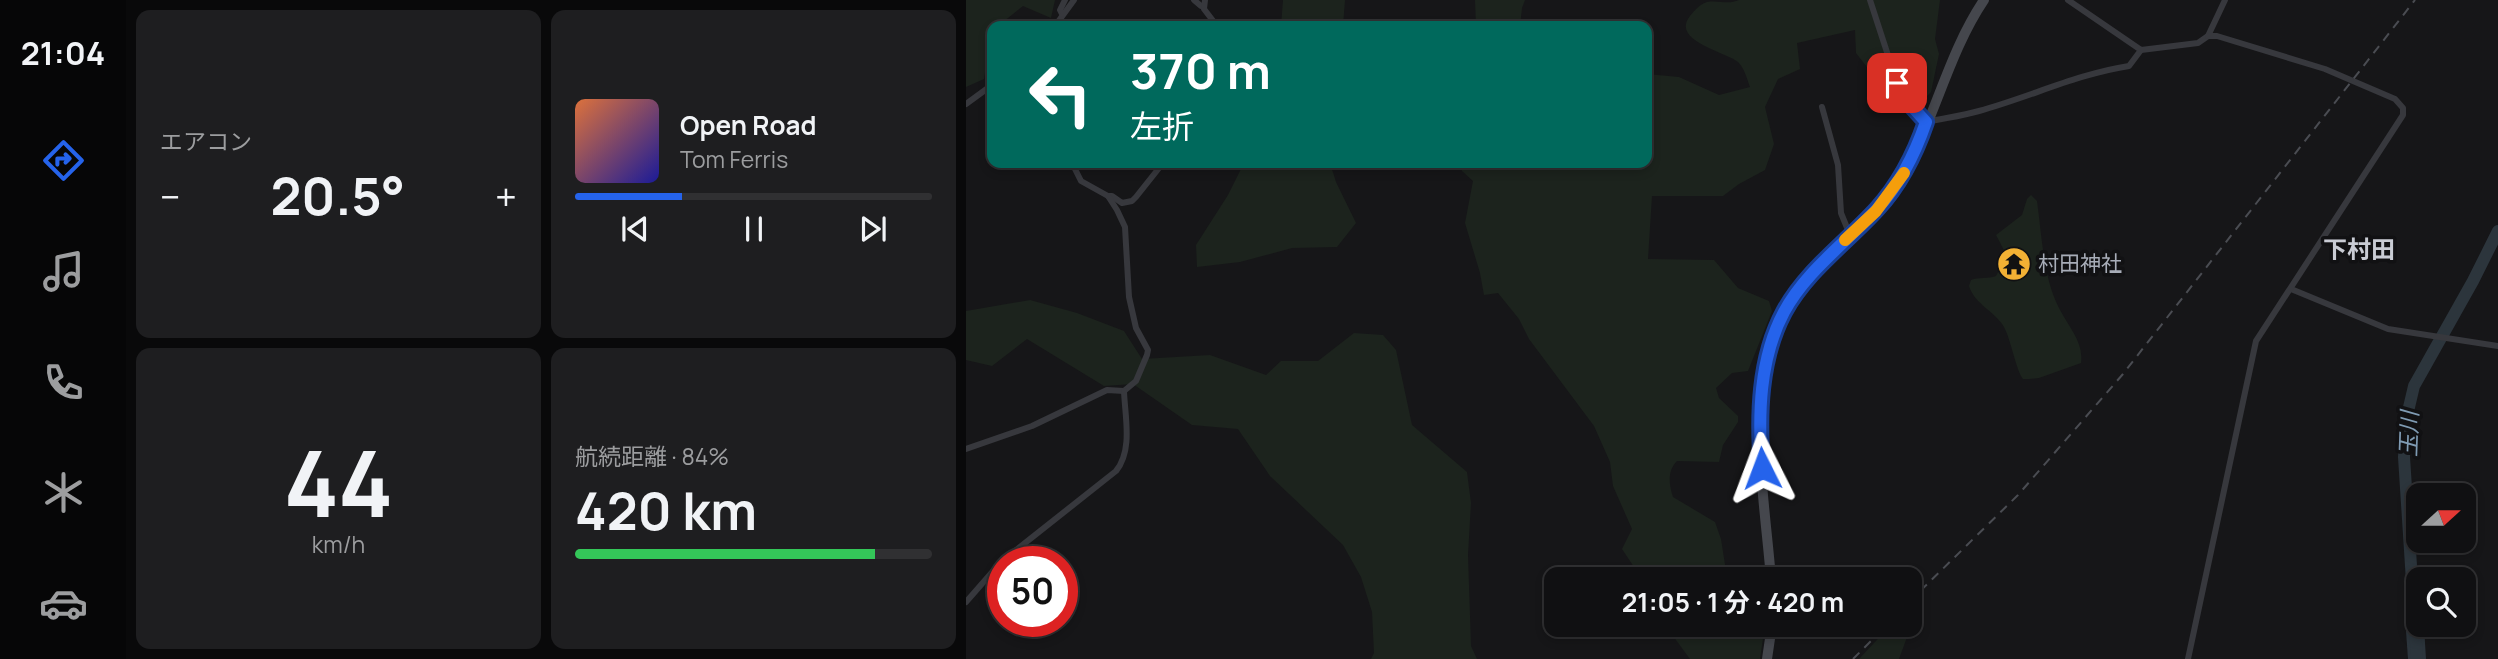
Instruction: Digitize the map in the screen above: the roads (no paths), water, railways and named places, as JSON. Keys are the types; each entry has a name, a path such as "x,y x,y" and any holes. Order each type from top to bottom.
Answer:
{"main road":[{"path":"1771,567 1760,441 1762,400 1772,338 1785,310 1801,288 1876,211 1896,186 1917,150 1961,39 1984,0"},
{"path":"1767,659 1770,637"}],"street":[{"path":"1062,14 1060,10 1065,0"},
{"path":"1058,21 1074,0"},
{"path":"1194,0 1200,6 1205,3 1214,21"},
{"path":"1870,0 1897,83 1906,100 1926,122 1978,112 2055,85 2129,66 2141,50"},
{"path":"2068,0 2141,50 2198,43 2208,36 2225,0"},
{"path":"2189,659 2256,341 2403,114 2403,108 2395,99 2325,69 2217,36 2208,36"},
{"path":"966,104 987,89"},
{"path":"1822,107 1838,165 1841,214 1850,235"},
{"path":"966,449 1032,426 1107,390 1124,391 1136,381 1148,350 1136,328 1129,297 1125,227 1108,197 1081,181 1074,168"},
{"path":"1108,197 1111,195 1122,203 1132,201 1159,168"},
{"path":"2291,289 2388,328 2498,346"},
{"path":"966,602 1001,562 1121,465 1126,450 1124,391"}],"waterway":[{"name":"玉川","path":"2417,659 2404,457 2406,420 2414,386 2498,231"}],"railway":[{"path":"1922,589 2018,495 2123,374 2415,0"},
{"path":"1853,659 1875,637"}],"place":[{"name":"村田神社","path":"2014,264"}],"district":[{"name":"下村田","path":"2359,250"}]}
